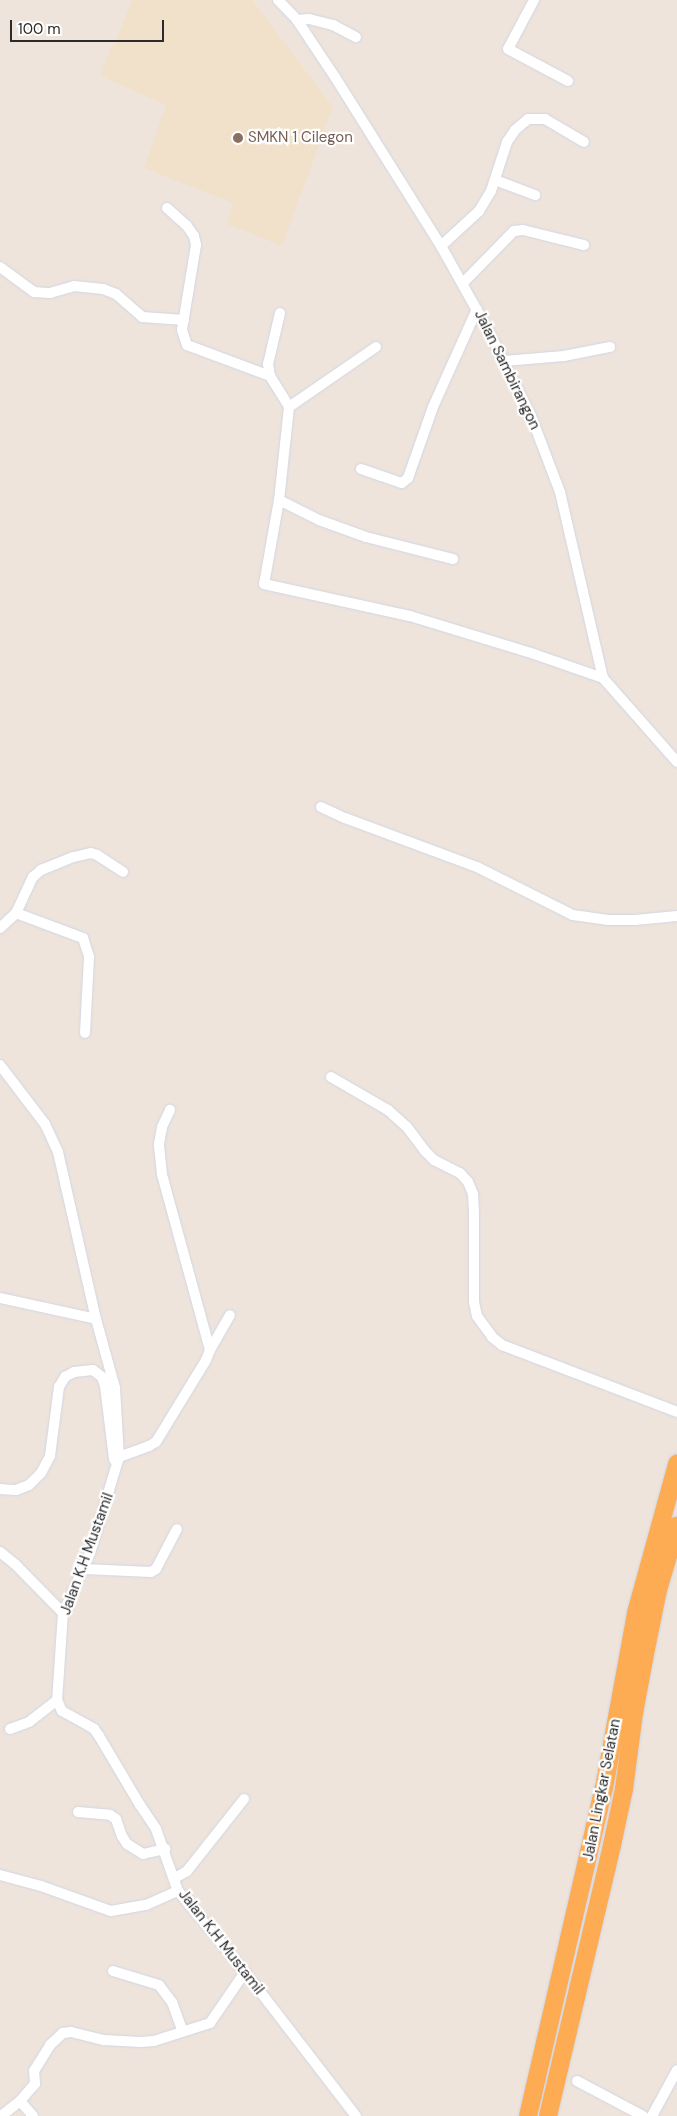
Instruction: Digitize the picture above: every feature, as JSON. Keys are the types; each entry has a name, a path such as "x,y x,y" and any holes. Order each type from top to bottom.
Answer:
{"highway":[{"name":"Jalan Lingkar Selatan","path":"528,2116 604,1788 636,1613 677,1464"},
{"name":"Jalan Lingkar Selatan","path":"548,2116 624,1789 646,1649 658,1590 677,1526"}],"street":[{"name":"Jalan Sambirangon","path":"278,0 297,20 441,246 477,309 534,424 560,492 603,678 676,759"},
{"path":"534,0 508,50 568,81"},
{"path":"297,20 309,19 333,25 356,37"},
{"path":"441,246 479,211 495,180 507,142 515,130 528,119 545,119 584,142"},
{"path":"495,180 535,195"},
{"path":"168,208 187,226 194,236 196,245 182,330 184,338 191,348 270,376"},
{"path":"462,284 514,231 523,230 584,245"},
{"path":"0,267 34,292 50,293 74,286 103,290 116,294 142,317 184,320"},
{"path":"361,469 402,483 408,478 433,407 477,309"},
{"path":"280,313 270,348 268,364 270,376 289,407 279,500 264,584 410,616 534,654 603,678"},
{"path":"504,361 564,356 610,347"},
{"path":"289,407 376,348"},
{"path":"279,500 319,520 366,538 453,558"},
{"path":"321,807 345,818 477,867 572,915 607,920 635,920 677,916"},
{"path":"0,928 16,913 33,877 41,870 74,857 91,853 98,855 123,872"},
{"path":"16,913 83,938 89,957 84,1033"},
{"name":"Jalan K.H Mustamil","path":"0,1065 45,1124 58,1152 96,1319 115,1388 119,1457 98,1530 63,1613 57,1700 62,1711 94,1729 99,1736 156,1829 165,1849 178,1891 245,1972 356,2116"},
{"path":"332,1077 388,1110 407,1127 434,1160 460,1174 468,1182 473,1194 474,1213 474,1302 477,1316 492,1337 502,1345 677,1412"},
{"path":"170,1110 162,1127 159,1144 162,1174 210,1350"},
{"path":"0,1298 96,1319"},
{"path":"119,1457 156,1442 206,1360 230,1315"},
{"path":"0,1489 16,1490 29,1484 41,1473 50,1456 59,1387 65,1377 83,1370 93,1370 102,1377 106,1386 116,1472"},
{"path":"83,1569 145,1574 151,1572 156,1569 177,1529"},
{"path":"0,1552 63,1613"},
{"path":"10,1729 29,1722 57,1700"},
{"path":"175,1878 187,1871 244,1799"},
{"path":"78,1812 110,1815 116,1819 127,1844 143,1854 165,1849"},
{"path":"0,1875 41,1886 111,1911 146,1905 178,1891"},
{"path":"113,1971 159,1985 172,2002 182,2030"},
{"path":"1,2116 20,2101 35,2084 34,2071 50,2045 62,2033 71,2032 104,2040 140,2042 154,2041 182,2030 210,2023 245,1972"},
{"path":"652,2116 677,2070"},
{"path":"577,2081 643,2116"},
{"path":"20,2101 33,2116"}],"shaded area":[{"name":"SMKN 1 Cilegon","path":"132,0 252,0 333,107 282,246 227,224 233,203 144,168 166,105 101,76 110,48 115,43"}],"place":[{"name":"SMKN 1 Cilegon","path":"238,138"}]}
